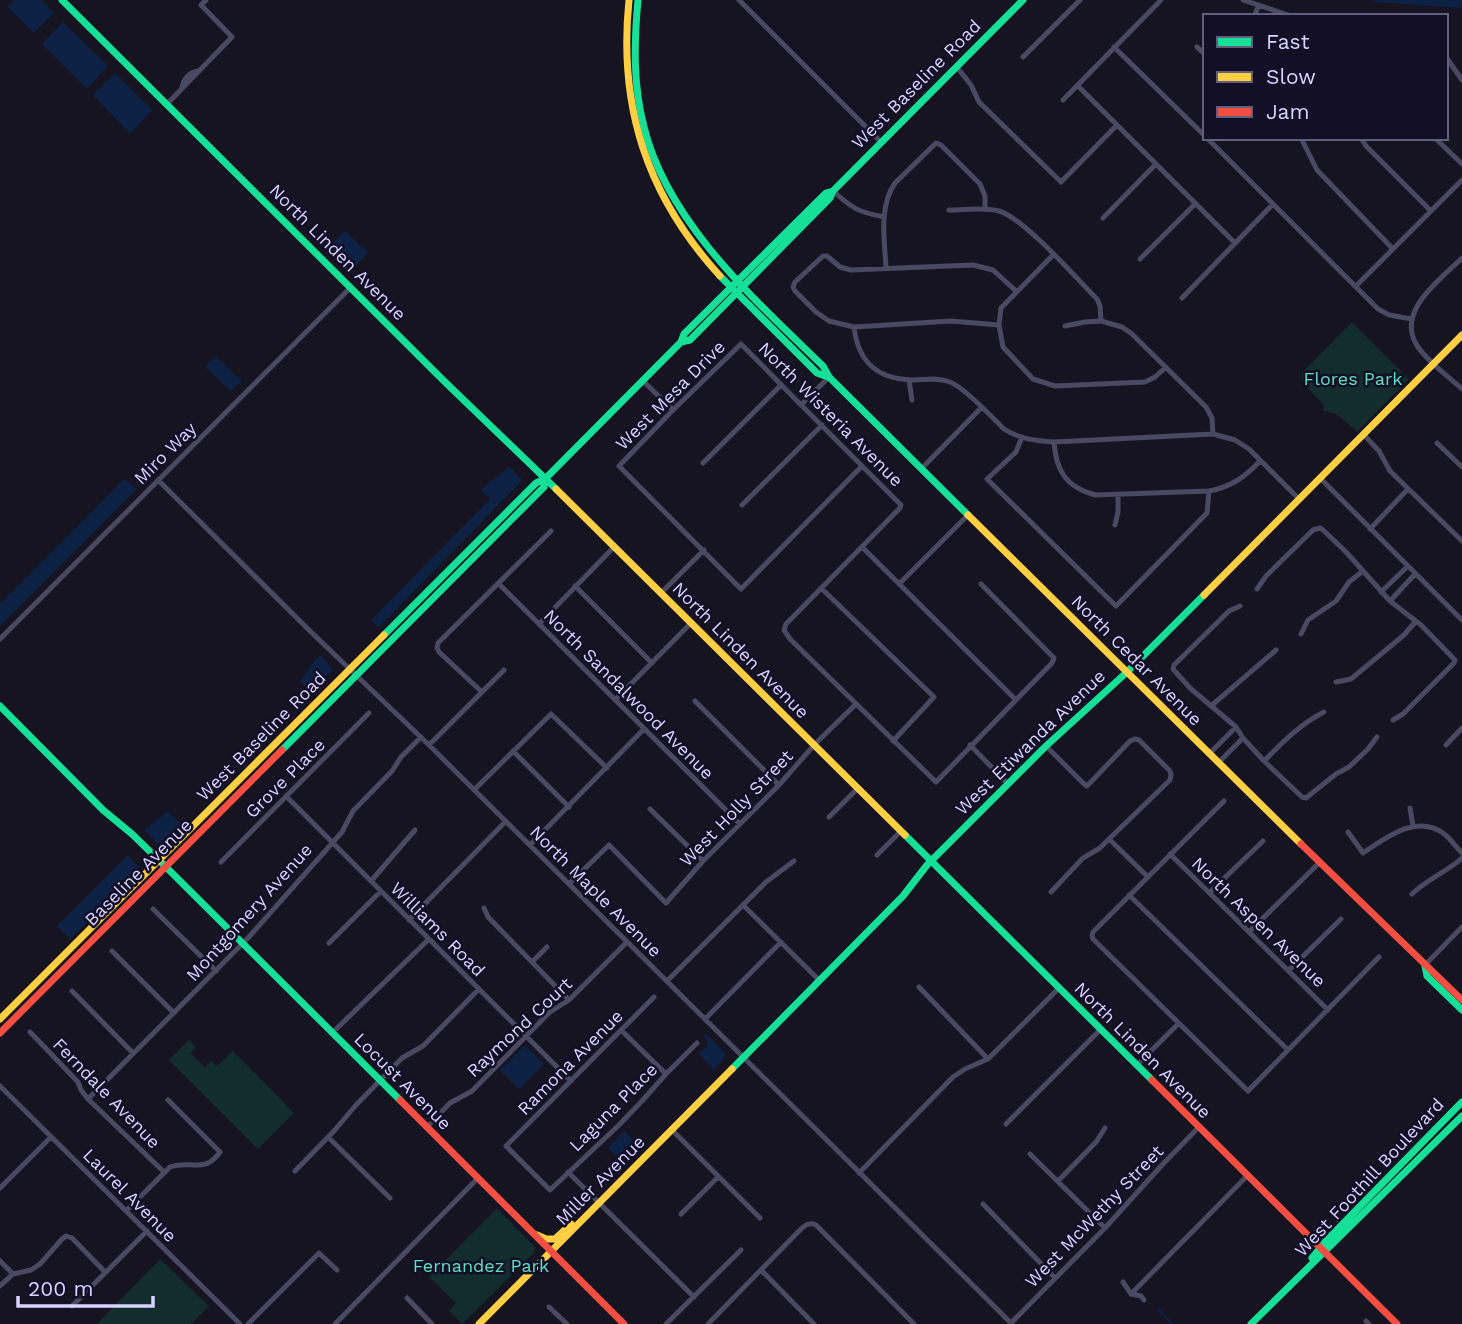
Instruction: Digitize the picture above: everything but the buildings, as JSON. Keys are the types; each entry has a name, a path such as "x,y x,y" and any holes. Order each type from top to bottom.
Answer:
{"main road":[{"name":"North Linden Avenue","path":"62,0 1397,1324"},
{"name":"North Cedar Avenue","path":"629,0 625,45 631,100 644,153 661,196 692,243 734,290 817,373 829,377"},
{"name":"North Cedar Avenue","path":"638,0 634,46 636,87 644,126 667,185 689,223 711,252 823,366 829,377 921,469 1462,1000"},
{"name":"West Baseline Road","path":"0,1019 536,483 545,479 681,342 684,334 741,284 826,193 833,191 1023,0"},
{"name":"West Etiwanda Avenue","path":"743,1057 903,895 931,861 1046,746 1127,672 1462,335"},
{"name":"West Baseline Road","path":"357,675 544,487 545,479"},
{"name":"Baseline Avenue","path":"0,1032 357,675"},
{"name":"Locust Avenue","path":"0,706 624,1324"},
{"name":"North Cedar Avenue","path":"1424,965 1427,976 1462,1010"},
{"path":"1438,986 1458,1001 1462,1000"},
{"name":"Miller Avenue","path":"479,1324 743,1057"},
{"name":"West Foothill Boulevard","path":"1251,1324 1462,1102"},
{"name":"West Foothill Boulevard","path":"1322,1250 1462,1116"},
{"path":"533,1233 546,1239 555,1239 590,1212"}],"street":[{"path":"167,104 232,37 201,5 206,0"},
{"path":"740,0 881,142"},
{"path":"1023,57 1080,0"},
{"path":"1063,100 1161,0"},
{"path":"1244,0 1285,14"},
{"path":"1255,14 1259,5"},
{"path":"1114,47 1203,134"},
{"path":"1197,47 1203,52"},
{"path":"1448,60 1462,80"},
{"path":"956,66 971,85 979,102 1061,182 1116,126"},
{"path":"1078,86 1235,243"},
{"path":"1209,140 1378,309 1389,315 1412,320"},
{"path":"1302,140 1317,170 1393,249"},
{"path":"1362,140 1431,211"},
{"path":"1437,140 1462,164"},
{"path":"886,269 885,203 895,183 936,143 942,145 980,184 985,196 985,209"},
{"path":"1103,218 1155,165"},
{"path":"1356,286 1462,180"},
{"path":"833,191 862,212 884,217"},
{"path":"1140,259 1195,204"},
{"path":"1182,298 1273,204"},
{"path":"949,210 985,209 999,212 1020,223 1097,299 1101,321"},
{"path":"1053,255 1001,307 999,325 1003,347 1033,379 1055,386 1146,382 1166,367"},
{"path":"999,325 951,321 853,327 829,321 816,312 793,287 823,256 827,256 840,267 851,270 973,265 993,270 1016,291"},
{"path":"1462,258 1418,303 1412,320 1414,341 1462,389"},
{"name":"Miro Way","path":"0,639 351,287"},
{"path":"1065,326 1101,321 1122,327 1132,334 1206,407 1212,418 1213,434"},
{"path":"853,327 860,352 876,371 889,377 909,380 937,379 950,382 1012,434 1040,442 1213,434 1235,440 1249,449 1299,499"},
{"name":"North Wisteria Avenue","path":"741,344 901,505 862,547"},
{"name":"West Mesa Drive","path":"704,550 619,466 741,344"},
{"path":"802,405 829,377"},
{"path":"642,380 673,410"},
{"path":"909,380 912,400"},
{"path":"703,463 781,385"},
{"path":"921,469 981,408"},
{"path":"742,505 822,425"},
{"path":"1363,434 1379,451 1390,471 1462,541"},
{"path":"1022,437 1016,452 987,479 1116,606 1207,513 1209,491"},
{"path":"1054,442 1057,464 1072,485 1095,495 1223,489 1261,461"},
{"path":"1437,443 1462,467"},
{"path":"661,593 704,550 741,589 862,466"},
{"path":"1320,478 1462,620"},
{"name":"North Maple Avenue","path":"158,480 506,821 1011,1324"},
{"path":"1370,528 1408,489"},
{"path":"1115,525 1118,495"},
{"path":"900,584 968,515"},
{"path":"1257,589 1266,576 1317,528 1323,530 1390,601 1416,621 1455,660 1403,714 1393,720"},
{"path":"482,692 439,652 437,646 551,531"},
{"path":"539,624 614,547"},
{"path":"981,584 1054,658 1052,663 1016,700 970,745 936,782 790,639 784,630 786,624 862,547 1016,700"},
{"path":"1381,592 1408,566"},
{"path":"1301,634 1308,621 1336,601 1349,582 1363,571"},
{"path":"1390,601 1415,574"},
{"name":"North Sandalwood Avenue","path":"499,584 740,824"},
{"path":"576,586 652,663"},
{"path":"821,588 934,697 893,741"},
{"path":"1240,606 1229,611 1174,669 1190,688 1236,727 1264,761 1306,798 1349,767 1377,737"},
{"path":"1336,682 1351,679 1404,635 1416,621"},
{"path":"615,700 691,623"},
{"path":"1211,706 1276,650"},
{"path":"429,745 504,670"},
{"path":"695,701 779,785"},
{"name":"West Holly Street","path":"569,884 610,845 666,903 856,704"},
{"path":"1264,761 1290,736 1324,712"},
{"name":"Grove Place","path":"221,862 369,713"},
{"path":"474,790 551,714 607,768"},
{"path":"1209,754 1236,727"},
{"path":"1446,745 1462,728"},
{"path":"530,845 644,729"},
{"name":"Montgomery Avenue","path":"88,1099 242,943 342,832 353,811 421,737"},
{"path":"1218,762 1243,738"},
{"path":"1046,746 1087,786 1135,739 1139,740 1171,775 1170,780 1100,848 1083,858 1051,892"},
{"path":"970,745 1008,784"},
{"path":"513,751 569,807"},
{"path":"829,817 858,788"},
{"name":"Williams Road","path":"286,796 571,1081"},
{"path":"1224,801 1093,932 1093,939 1248,1091 1379,957"},
{"path":"1410,808 1413,826"},
{"path":"650,809 704,862"},
{"path":"410,920 506,821"},
{"path":"1348,832 1363,853 1394,833 1413,826 1429,827 1443,833 1462,856 1454,866 1420,886 1412,894"},
{"path":"370,881 415,830"},
{"path":"877,855 901,831"},
{"path":"1109,839 1148,877"},
{"path":"1210,892 1263,841"},
{"name":"North Aspen Avenue","path":"1170,854 1328,1010"},
{"path":"667,981 766,882 794,861"},
{"path":"1250,931 1320,862"},
{"path":"329,943 381,891"},
{"path":"1129,895 1288,1051"},
{"path":"743,905 820,980"},
{"path":"484,908 488,917 569,1000"},
{"path":"153,909 216,971"},
{"path":"1289,970 1341,919"},
{"path":"1424,965 1462,927"},
{"path":"332,1033 429,939"},
{"name":"Raymond Court","path":"427,1127 450,1103 472,1091 550,1012 569,1000 627,942"},
{"path":"705,1018 781,942"},
{"path":"532,961 547,947"},
{"path":"112,951 174,1013"},
{"path":"919,987 988,1059"},
{"path":"859,1173 953,1077 988,1059 1059,988"},
{"path":"295,1171 402,1058 423,1045 479,989"},
{"path":"72,991 133,1053"},
{"name":"Ramona Avenue","path":"550,1190 506,1146 654,997"},
{"path":"1137,1065 1178,1024"},
{"path":"621,1030 666,1074"},
{"path":"1006,1124 1100,1030"},
{"name":"Ferndale Avenue","path":"30,1032 78,1082 88,1099 164,1172"},
{"name":"Laguna Place","path":"550,1190 642,1101 697,1043"},
{"name":"Laurel Avenue","path":"0,1086 240,1324"},
{"path":"126,1211 164,1172 178,1164 206,1164 220,1152 168,1100"},
{"path":"1006,1111 1013,1118"},
{"path":"1058,1181 1096,1142 1105,1128"},
{"name":"West McWethy Street","path":"1011,1324 1198,1128"},
{"path":"671,1129 760,1218"},
{"path":"0,1188 5,1179 51,1137"},
{"path":"328,1137 390,1198"},
{"path":"1030,1154 1105,1228"},
{"path":"568,1172 694,1297"},
{"path":"1131,1294 1247,1176"},
{"path":"681,1214 718,1177"},
{"path":"335,1324 478,1178"},
{"path":"983,1204 1055,1278"},
{"path":"708,1324 810,1223 816,1225 914,1324"},
{"path":"72,1306 147,1231"},
{"path":"0,1286 13,1273 34,1268 66,1236 72,1238 105,1272"},
{"path":"666,1324 741,1250"},
{"path":"248,1324 319,1253 337,1270"},
{"path":"0,1261 13,1273"},
{"path":"761,1270 814,1324"},
{"path":"1123,1282 1131,1294 1141,1296 1144,1300"},
{"path":"407,1298 429,1323"},
{"path":"549,1307 567,1324"},
{"path":"715,1317 721,1324"}],"green space":[{"name":"Flores Park","path":"1352,322 1409,379 1357,432 1337,415 1323,411 1324,405 1302,382 1302,373"},
{"path":"189,1040 196,1047 190,1053 205,1067 211,1061 217,1066 233,1051 294,1113 258,1149 169,1060"},
{"name":"Fernandez Park","path":"497,1208 535,1247 534,1253 462,1324 449,1311 456,1303 429,1277"},
{"path":"160,1259 209,1306 191,1324 97,1324"}],"water":[{"path":"14,0 42,0 54,13 34,33 7,7"},
{"path":"1371,0 1462,0 1462,7 1375,2"},
{"path":"63,22 108,66 87,89 42,44"},
{"path":"115,73 152,110 130,134 93,95"},
{"path":"345,231 368,252 350,273 327,248"},
{"path":"216,356 242,381 231,391 205,367"},
{"path":"509,467 521,479 520,483 379,627 371,620 490,499 481,490"},
{"path":"124,479 137,489 0,626 0,604"},
{"path":"321,655 333,670 309,692 300,681"},
{"path":"168,811 181,825 158,844 144,830"},
{"path":"128,855 140,869 70,939 57,926"},
{"path":"706,1033 726,1056 714,1070 698,1053 707,1047 704,1036"},
{"path":"524,1046 544,1064 519,1089 500,1070"},
{"path":"624,1131 638,1145 622,1162 608,1148"}],"waterway":[{"path":"1158,1309 1172,1324"}],"traffic: fast":[{"path":"62,0 556,489"},
{"path":"638,0 635,64 640,111 656,162 672,195 693,227 743,286 823,366 829,377 968,515"},
{"path":"681,342 690,340 1023,0"},
{"path":"384,635 536,483 545,479 681,342 684,334 826,193 833,191"},
{"path":"720,276 817,373 828,377"},
{"path":"282,750 544,487 545,479"},
{"path":"732,1069 903,896 927,865 1046,746 1127,672 1204,595"},
{"path":"0,706 400,1100"},
{"path":"905,835 1152,1080"},
{"path":"1425,966 1427,976 1462,1010"},
{"path":"1312,1258 1462,1102"},
{"path":"1251,1324 1462,1116"}],"traffic: slow":[{"path":"629,0 628,77 643,148 656,182 673,214 720,276"},
{"path":"1204,595 1462,335"},
{"path":"556,489 905,835"},
{"path":"968,515 1301,844"},
{"path":"0,1019 384,635"},
{"path":"479,1324 732,1069"},
{"path":"537,1235 555,1239 571,1224"}],"traffic: jam":[{"path":"0,1033 282,750"},
{"path":"1301,844 1462,1000"},
{"path":"1152,1080 1397,1324"},
{"path":"400,1100 624,1324"}]}
